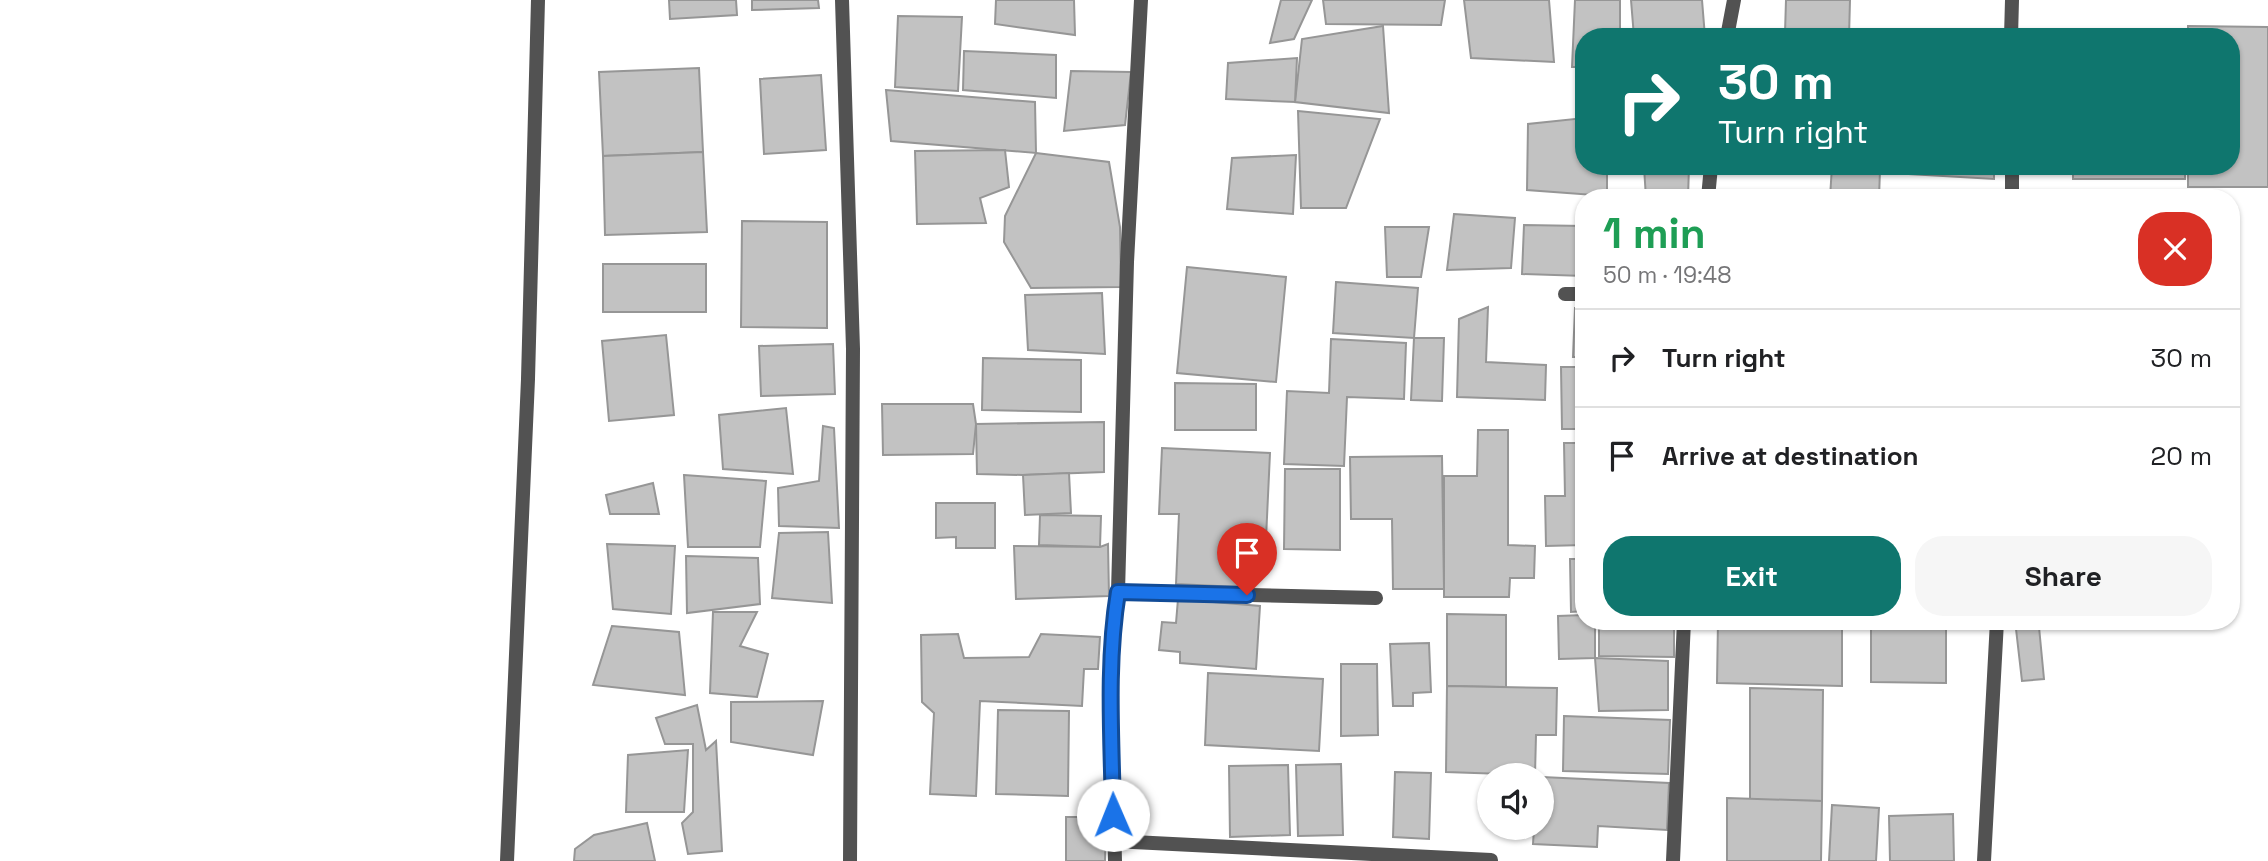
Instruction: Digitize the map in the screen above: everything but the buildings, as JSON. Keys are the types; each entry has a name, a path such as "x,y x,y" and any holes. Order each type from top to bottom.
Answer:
{"street":[{"path":"507,861 528,379 538,0"},
{"path":"842,0 853,349 850,861"},
{"path":"1115,861 1111,663 1112,630 1118,592 1127,262 1140,0"},
{"path":"1729,28 1734,0"},
{"path":"2011,28 2012,0"},
{"path":"1565,294 1575,294"},
{"path":"1118,592 1376,598"},
{"path":"1673,861 1684,630"},
{"path":"1984,861 1997,630"},
{"path":"1113,841 1491,860"}],"route":[{"path":"1113,815 1111,663 1112,630 1118,592 1247,595"}]}
